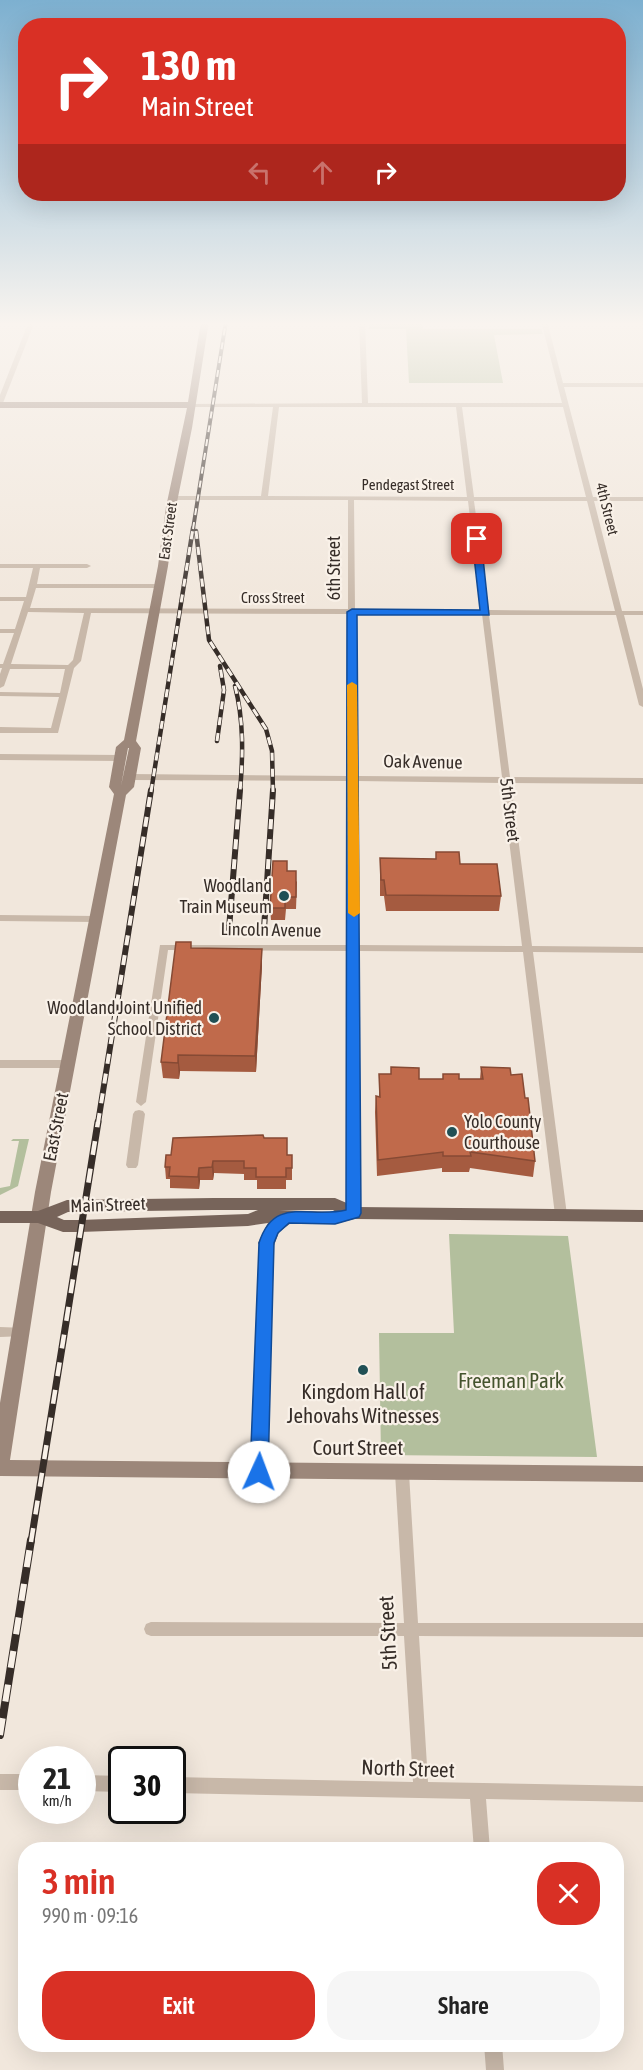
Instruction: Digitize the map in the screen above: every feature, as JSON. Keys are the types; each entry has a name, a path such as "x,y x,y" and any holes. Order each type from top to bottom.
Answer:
{"main road":[{"name":"East Street","path":"120,794 115,787 122,747 130,741 189,418"},
{"name":"East Street","path":"0,1462 39,1217 120,794 128,787 130,777 135,747 130,741"},
{"name":"Main Street","path":"39,1217 67,1206 213,1204 335,1204 357,1213"},
{"name":"Main Street","path":"39,1217 63,1226 248,1220 260,1216 335,1218 357,1213 643,1216"},
{"path":"0,1217 39,1217"},
{"path":"267,1243 270,1231 276,1223 286,1218"},
{"path":"248,1220 259,1224 267,1243"},
{"name":"Court Street","path":"0,1468 643,1474"}],"street":[{"path":"264,498 274,418"},
{"name":"5th Street","path":"461,418 561,1215"},
{"name":"4th Street","path":"569,418 643,705"},
{"name":"Pendegast Street","path":"173,498 643,499"},
{"name":"6th Street","path":"351,498 357,1213"},
{"path":"0,566 87,566"},
{"path":"0,686 4,666 29,599 37,566"},
{"path":"33,586 159,586"},
{"path":"0,599 29,599"},
{"name":"Cross Street","path":"25,610 643,613"},
{"path":"0,730 55,731 70,667 76,661 88,611"},
{"path":"0,631 18,631"},
{"path":"4,666 70,667"},
{"path":"0,694 63,695"},
{"path":"0,757 120,758"},
{"name":"Oak Avenue","path":"130,777 643,781"},
{"path":"0,918 96,919"},
{"name":"Lincoln Avenue","path":"141,1102 163,947 643,950"},
{"path":"0,1064 68,1065"},
{"path":"132,1165 139,1114"},
{"path":"259,1472 267,1243"},
{"path":"0,1332 21,1332"},
{"name":"5th Street","path":"402,1473 410,1629 422,1790"},
{"path":"151,1629 643,1630"},
{"path":"0,1782 18,1782"},
{"name":"North Street","path":"186,1785 643,1794"},
{"path":"478,1792 481,1842"},
{"path":"494,2052 495,2070"}],"green space":[{"path":"29,1139 18,1186 0,1195 0,1188 10,1186 19,1141 11,1141"},
{"name":"Freeman Park","path":"449,1234 568,1236 597,1457 381,1455 379,1333 454,1333"}],"building":[{"path":"436,852 459,852 460,864 497,864 501,896 386,895 384,880 381,880 380,858 436,859"},
{"name":"Woodland Train Museum","path":"273,861 287,861 287,871 296,871 296,897 285,897 285,908 270,908"},
{"name":"Woodland Joint Unified School District","path":"176,942 191,942 191,948 262,949 255,1056 178,1055 178,1063 161,1062"},
{"name":"Yolo County Courthouse","path":"391,1067 419,1068 419,1079 443,1079 443,1074 459,1074 459,1079 483,1079 481,1067 510,1068 511,1075 522,1074 525,1098 528,1098 535,1161 470,1152 471,1156 443,1156 443,1152 378,1160 376,1096 380,1097 379,1074 391,1074"},
{"path":"263,1135 264,1138 287,1138 287,1155 292,1155 292,1168 286,1168 286,1177 256,1177 256,1168 244,1168 244,1161 213,1161 212,1167 199,1168 198,1177 169,1176 170,1167 165,1167 166,1155 171,1155 173,1138"}],"railway":[{"path":"193,529 211,418"},
{"path":"151,792 193,528"},
{"path":"196,531 209,640 266,729 272,751 273,791"},
{"path":"217,741 224,690 220,666"},
{"path":"235,686 242,739 240,792"},
{"path":"98,1123 151,790"},
{"path":"229,929 240,790"},
{"path":"264,929 273,791"},
{"path":"31,1542 98,1122"},
{"path":"0,1735 31,1540"}],"slow traffic":[{"path":"352,685 354,913"}],"place":[{"name":"Woodland Train Museum","path":"284,896"},
{"name":"Woodland Joint Unified School District","path":"214,1018"},
{"name":"Yolo County Courthouse","path":"452,1132"},
{"name":"Kingdom Hall of Jehovahs Witnesses","path":"363,1370"}],"route":[{"path":"259,1472 267,1243 270,1231 276,1223 286,1218 335,1218 354,1213 352,612 486,613 477,539"}]}
